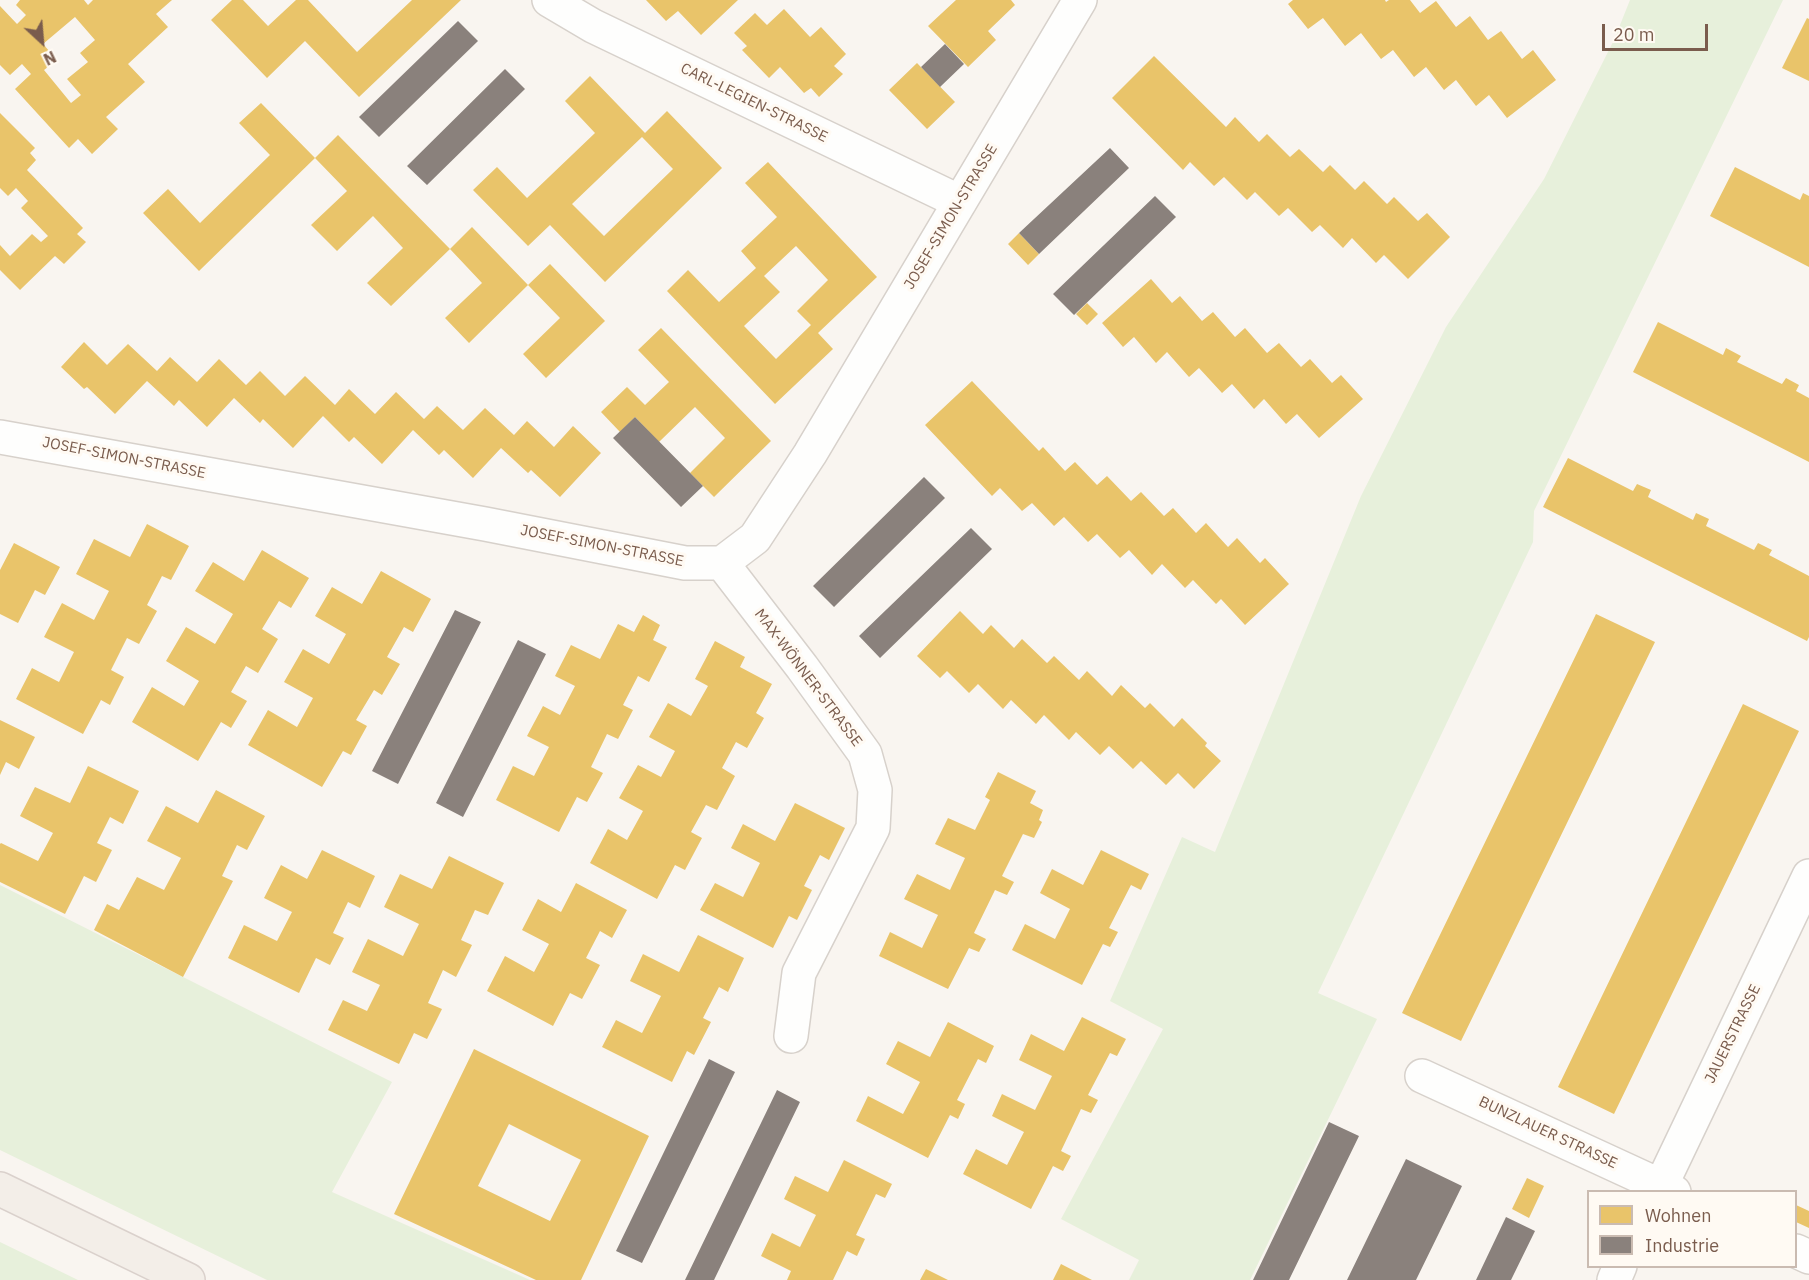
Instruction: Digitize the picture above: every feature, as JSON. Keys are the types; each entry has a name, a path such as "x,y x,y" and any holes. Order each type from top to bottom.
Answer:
{"main road":[{"path":"0,1189 188,1280"}],"street":[{"name":"CARL-LEGIEN-STRASSE","path":"549,0 593,26 960,202"},
{"name":"JOSEF-SIMON-STRASSE","path":"0,436 485,524 685,563 722,563 755,538 810,453 1080,0"},
{"name":"MAX-WÖNNER-STRASSE","path":"722,563 865,754 875,790 873,828 800,973 791,1036"},
{"name":"JAUERSTRASSE","path":"1664,1189 1809,876"},
{"name":"BUNZLAUER STRASSE","path":"1422,1076 1664,1189"}],"green space":[{"path":"1630,0 1783,0 1534,511 1533,542 1318,993 1377,1019 1250,1280 1129,1280 1139,1260 1061,1219 1163,1029 1110,1001 1182,837 1215,852 1361,496 1446,327 1544,179 1614,40"},
{"path":"0,885 392,1082 332,1192 530,1280 267,1280 0,1150"},
{"path":"0,1242 78,1280 0,1280"}],"building: Wohnen":[{"path":"20,0 84,0 88,5 93,0 172,0 156,14 168,27 128,64 145,82 106,117 118,129 92,154 78,139 69,148 15,89 31,74 22,64 10,75 0,65 0,6 17,24 26,15 16,5","holes":["75,17 95,40 80,53 88,62 67,79 81,95 71,103 44,70 57,60 43,44"]},
{"path":"232,0 243,0 268,26 296,0 308,0 357,52 412,0 461,0 359,97 305,41 267,78 211,20"},
{"path":"646,0 738,0 701,35 678,11 666,21"},
{"path":"956,0 1011,0 1015,5 988,31 996,40 968,67 928,26"},
{"path":"1293,0 1385,0 1386,2 1410,0 1420,13 1436,1 1456,27 1470,16 1488,40 1501,31 1522,59 1533,50 1556,80 1507,118 1489,95 1476,106 1456,80 1444,90 1426,67 1414,77 1393,50 1381,59 1361,33 1345,46 1323,18 1308,29 1288,4"},
{"path":"784,9 810,37 821,27 846,54 834,66 843,74 819,97 811,88 804,93 780,67 769,78 742,50 747,46 734,33 755,13 767,25"},
{"path":"1807,18 1809,19 1809,81 1782,68"},
{"path":"1154,56 1226,127 1235,117 1259,142 1267,134 1290,157 1299,149 1323,172 1330,165 1355,190 1364,181 1387,204 1394,197 1418,221 1427,213 1450,237 1408,279 1384,255 1376,263 1352,238 1343,248 1320,225 1312,232 1288,208 1279,216 1255,192 1247,200 1224,177 1214,186 1190,162 1183,170 1112,98"},
{"path":"917,63 955,102 927,129 889,90"},
{"path":"590,76 645,133 667,111 722,168 605,282 550,225 528,246 473,190 497,167 527,198 595,133 565,101","holes":["642,137 673,169 604,236 572,204"]},
{"path":"261,103 315,158 199,271 143,213 168,189 200,223 270,155 239,123"},
{"path":"0,113 35,148 30,153 36,160 27,170 83,228 77,234 86,242 64,264 55,256 20,290 0,270 0,245 10,256 32,234 41,242 48,236 21,208 28,201 16,188 8,196 0,188"},
{"path":"338,135 450,249 391,306 367,283 403,248 373,216 337,251 311,225 347,191 315,158"},
{"path":"768,162 877,277 818,333 833,349 775,404 667,291 688,270 719,302 756,268 741,251 777,217 745,183","holes":["796,246 828,280 797,311 811,325 776,359 744,326 780,292 764,276"]},
{"path":"1735,167 1800,200 1803,193 1809,196 1809,267 1710,216"},
{"path":"472,227 528,285 469,343 445,318 482,283 450,249"},
{"path":"1019,233 1039,254 1028,265 1008,244"},
{"path":"550,264 605,321 546,378 523,354 560,318 528,285"},
{"path":"1151,279 1172,303 1180,296 1202,321 1213,312 1235,337 1245,328 1267,353 1279,343 1301,367 1310,359 1332,383 1341,375 1363,399 1319,438 1297,414 1286,424 1264,399 1254,409 1232,384 1222,393 1199,368 1189,377 1167,352 1156,363 1134,337 1123,347 1102,323"},
{"path":"1087,303 1098,314 1087,325 1076,314"},
{"path":"1658,322 1723,355 1726,348 1741,356 1737,362 1782,384 1786,378 1799,385 1796,391 1809,398 1809,462 1633,372"},
{"path":"661,328 771,441 714,497 690,473 725,438 695,407 659,442 635,417 620,432 601,412 627,387 645,405 669,382 638,350"},
{"path":"84,342 107,365 128,344 157,371 170,357 197,382 219,359 246,385 260,371 285,396 305,376 335,405 349,389 375,414 396,392 424,419 437,406 463,430 485,408 514,435 527,421 554,447 573,426 601,453 560,497 531,470 528,473 501,448 473,478 444,450 439,455 413,430 382,464 354,437 349,442 323,416 293,448 263,419 260,423 234,398 207,427 179,400 174,406 147,381 115,414 87,387 84,389 61,367"},
{"path":"972,381 1039,451 1043,447 1065,471 1075,462 1097,485 1107,476 1131,501 1141,492 1164,516 1173,508 1196,533 1206,523 1228,547 1237,538 1260,563 1265,558 1289,584 1245,625 1221,599 1216,604 1193,580 1185,588 1162,564 1152,575 1129,550 1120,558 1097,534 1088,542 1064,517 1054,526 1032,503 1022,511 1000,488 992,496 925,425"},
{"path":"1568,458 1633,491 1637,484 1651,490 1648,497 1693,520 1696,513 1709,519 1706,526 1754,550 1758,543 1772,550 1769,555 1809,576 1809,637 1807,641 1543,507"},
{"path":"147,524 189,546 171,580 162,576 147,605 157,611 139,644 127,638 111,670 124,677 110,705 101,700 83,734 16,699 32,668 59,682 74,652 44,637 62,603 94,620 109,591 76,574 94,539 130,557"},
{"path":"14,543 60,567 45,595 35,590 18,623 0,614 0,570"},
{"path":"262,550 309,578 291,608 279,601 262,629 278,639 258,673 246,666 231,692 247,701 231,728 221,722 198,761 132,722 152,687 184,706 199,681 166,661 186,627 215,644 233,614 195,591 213,562 244,581"},
{"path":"381,571 431,599 413,632 404,627 387,657 400,664 382,695 374,690 356,720 367,726 351,755 343,751 322,787 248,745 268,710 297,727 313,698 284,682 303,649 329,664 346,634 315,616 332,587 362,604"},
{"path":"960,611 983,634 991,625 1014,648 1022,639 1047,663 1054,656 1079,680 1087,671 1112,696 1121,685 1145,708 1150,703 1174,727 1182,718 1221,761 1194,789 1178,773 1166,785 1141,761 1133,769 1109,746 1100,755 1076,732 1069,740 1044,715 1036,724 1011,700 1003,709 978,684 969,693 947,671 940,678 917,656"},
{"path":"1596,614 1655,642 1461,1041 1402,1013"},
{"path":"643,615 660,625 653,640 667,647 649,682 638,676 623,705 633,710 618,739 607,734 591,767 603,773 587,802 577,797 559,832 496,800 513,766 534,776 549,747 527,736 543,706 560,715 575,686 555,676 571,645 600,659 618,624 634,632"},
{"path":"715,641 745,657 740,667 772,684 756,713 764,718 747,748 736,742 722,768 735,776 717,810 706,805 691,832 702,838 685,870 675,865 657,899 590,863 608,829 627,840 643,811 619,798 638,765 661,777 675,751 649,737 668,703 691,716 708,686 695,679"},
{"path":"1743,704 1799,731 1614,1114 1558,1087"},
{"path":"0,720 35,737 19,769 6,762 0,775"},
{"path":"88,766 139,791 123,824 110,817 97,843 112,850 96,882 84,876 65,914 0,882 0,844 38,861 53,833 20,816 35,787 70,803"},
{"path":"998,772 1036,791 1030,803 1043,810 1039,820 1042,822 1034,838 1023,834 1002,876 1014,882 1007,895 995,890 974,933 986,939 979,952 969,948 948,989 879,956 890,932 922,948 938,915 904,899 917,874 950,890 965,858 935,844 948,818 975,830 990,800 985,797"},
{"path":"216,790 265,816 247,850 237,845 222,876 233,881 183,977 94,930 107,904 119,910 137,877 164,890 181,858 147,841 166,806 198,823"},
{"path":"795,803 845,828 829,860 820,855 804,886 812,890 797,920 789,916 773,948 700,910 715,883 743,897 760,863 731,848 743,824 775,841"},
{"path":"322,850 375,876 360,908 348,902 333,933 344,938 330,965 316,958 299,993 228,958 244,925 277,941 292,912 264,898 281,865 307,879"},
{"path":"1101,850 1149,874 1141,890 1131,885 1109,928 1118,932 1110,947 1103,944 1082,985 1012,950 1025,924 1055,939 1070,909 1040,893 1052,869 1083,885"},
{"path":"449,856 504,883 488,915 475,910 461,940 472,945 456,977 443,970 428,1003 442,1009 427,1039 414,1033 399,1064 328,1030 343,1000 367,1011 380,985 352,972 368,939 403,956 419,924 384,907 400,874 432,889"},
{"path":"576,883 627,910 612,938 600,931 586,958 600,965 582,999 570,993 553,1026 487,991 505,956 534,972 549,944 522,930 538,899 561,912"},
{"path":"698,935 744,958 728,992 719,987 703,1018 711,1022 694,1055 687,1051 672,1082 602,1047 616,1020 642,1033 661,996 630,981 643,954 679,972"},
{"path":"1082,1017 1126,1039 1117,1056 1110,1053 1088,1095 1098,1100 1091,1113 1081,1109 1061,1151 1071,1156 1063,1171 1053,1166 1031,1209 963,1174 976,1149 1007,1165 1024,1132 992,1116 1002,1094 1035,1110 1052,1076 1019,1060 1031,1034 1064,1051"},
{"path":"948,1022 994,1046 986,1063 978,1059 957,1100 965,1104 958,1119 950,1115 928,1158 856,1121 868,1096 903,1114 920,1082 886,1064 898,1041 930,1057"},
{"path":"474,1049 649,1136 581,1280 536,1280 394,1214","holes":["509,1124 581,1160 550,1221 478,1186"]},
{"path":"844,1160 892,1184 885,1198 876,1194 856,1235 865,1239 857,1256 847,1251 833,1280 787,1280 791,1271 761,1256 772,1233 800,1247 816,1215 784,1199 795,1176 828,1192"},
{"path":"1527,1178 1544,1186 1529,1218 1512,1209"},
{"path":"1797,1205 1809,1211 1809,1228 1797,1222"},
{"path":"1061,1264 1092,1280 1053,1280"},
{"path":"926,1269 948,1280 920,1280"}],"building: Industrie":[{"path":"458,21 478,41 379,137 359,117"},
{"path":"945,44 964,64 940,87 921,67"},
{"path":"505,69 525,89 427,185 407,166"},
{"path":"1110,148 1129,168 1039,254 1019,233"},
{"path":"1155,196 1176,217 1074,315 1053,294"},
{"path":"635,417 703,486 681,507 613,438"},
{"path":"924,477 945,498 834,607 813,586"},
{"path":"971,528 992,549 880,658 859,636"},
{"path":"455,610 481,622 398,784 372,771"},
{"path":"518,640 546,654 463,817 436,803"},
{"path":"709,1059 735,1072 642,1263 616,1251"},
{"path":"777,1090 800,1102 714,1280 685,1280"},
{"path":"1329,1122 1359,1136 1289,1280 1253,1280"},
{"path":"1406,1159 1462,1186 1416,1280 1347,1280"},
{"path":"1506,1217 1535,1231 1511,1280 1476,1280"}]}
